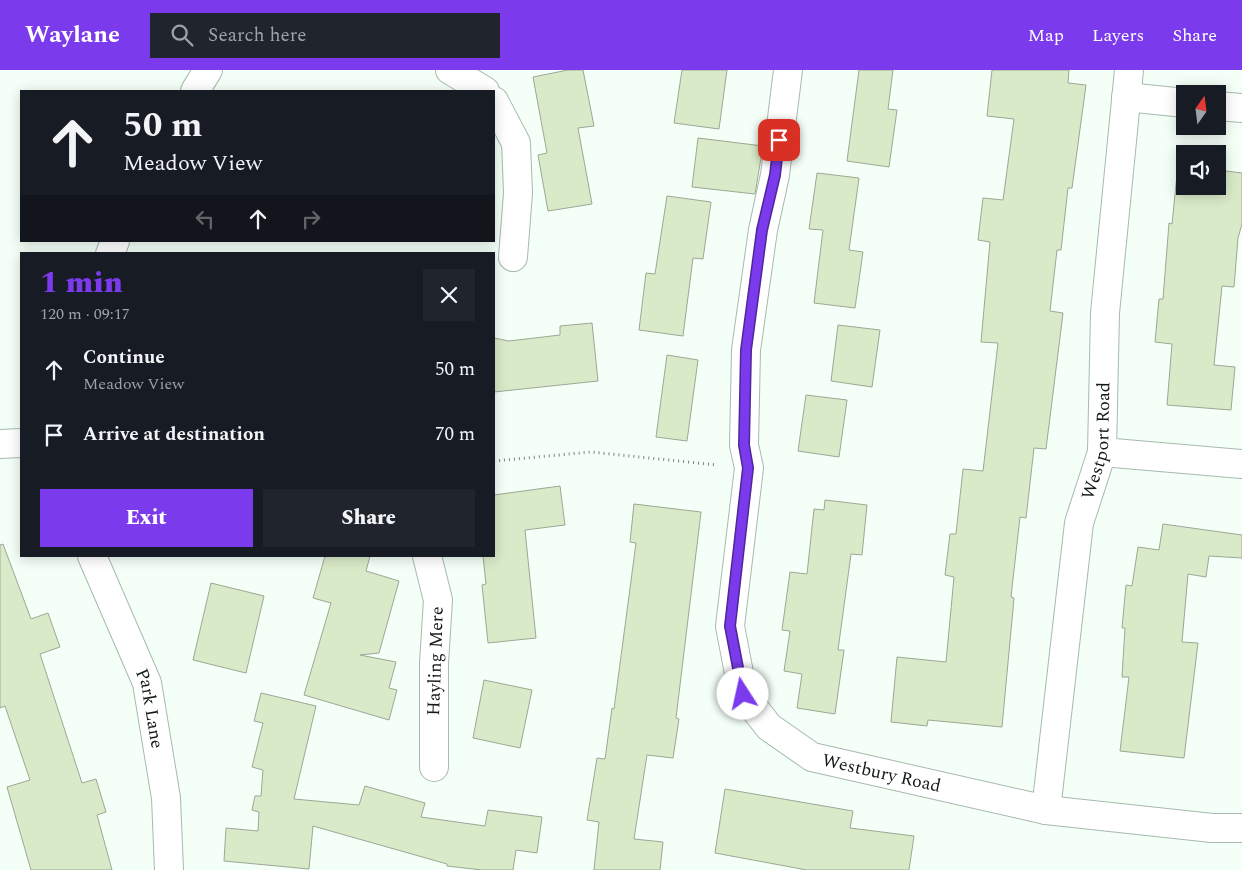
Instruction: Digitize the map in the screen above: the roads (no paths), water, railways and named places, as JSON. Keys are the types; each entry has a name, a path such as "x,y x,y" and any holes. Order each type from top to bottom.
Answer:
{"street":[{"path":"196,90 208,70"},
{"path":"450,70 483,90"},
{"name":"Westbury Road","path":"788,70 775,175 762,230 746,350 744,445 748,468 730,626 743,694 769,727 812,757 1046,810 1212,828 1242,828"},
{"name":"Westport Road","path":"1046,810 1079,524 1102,452 1105,313 1129,70"},
{"path":"1126,97 1176,102"},
{"path":"495,104 516,143 518,193 513,257"},
{"path":"1226,107 1242,108"},
{"path":"0,444 20,443"},
{"path":"1102,452 1242,464"},
{"name":"Park Lane","path":"95,557 146,683 166,798 170,870"},
{"name":"Hayling Mere","path":"427,557 438,600 434,663 434,767"}]}
